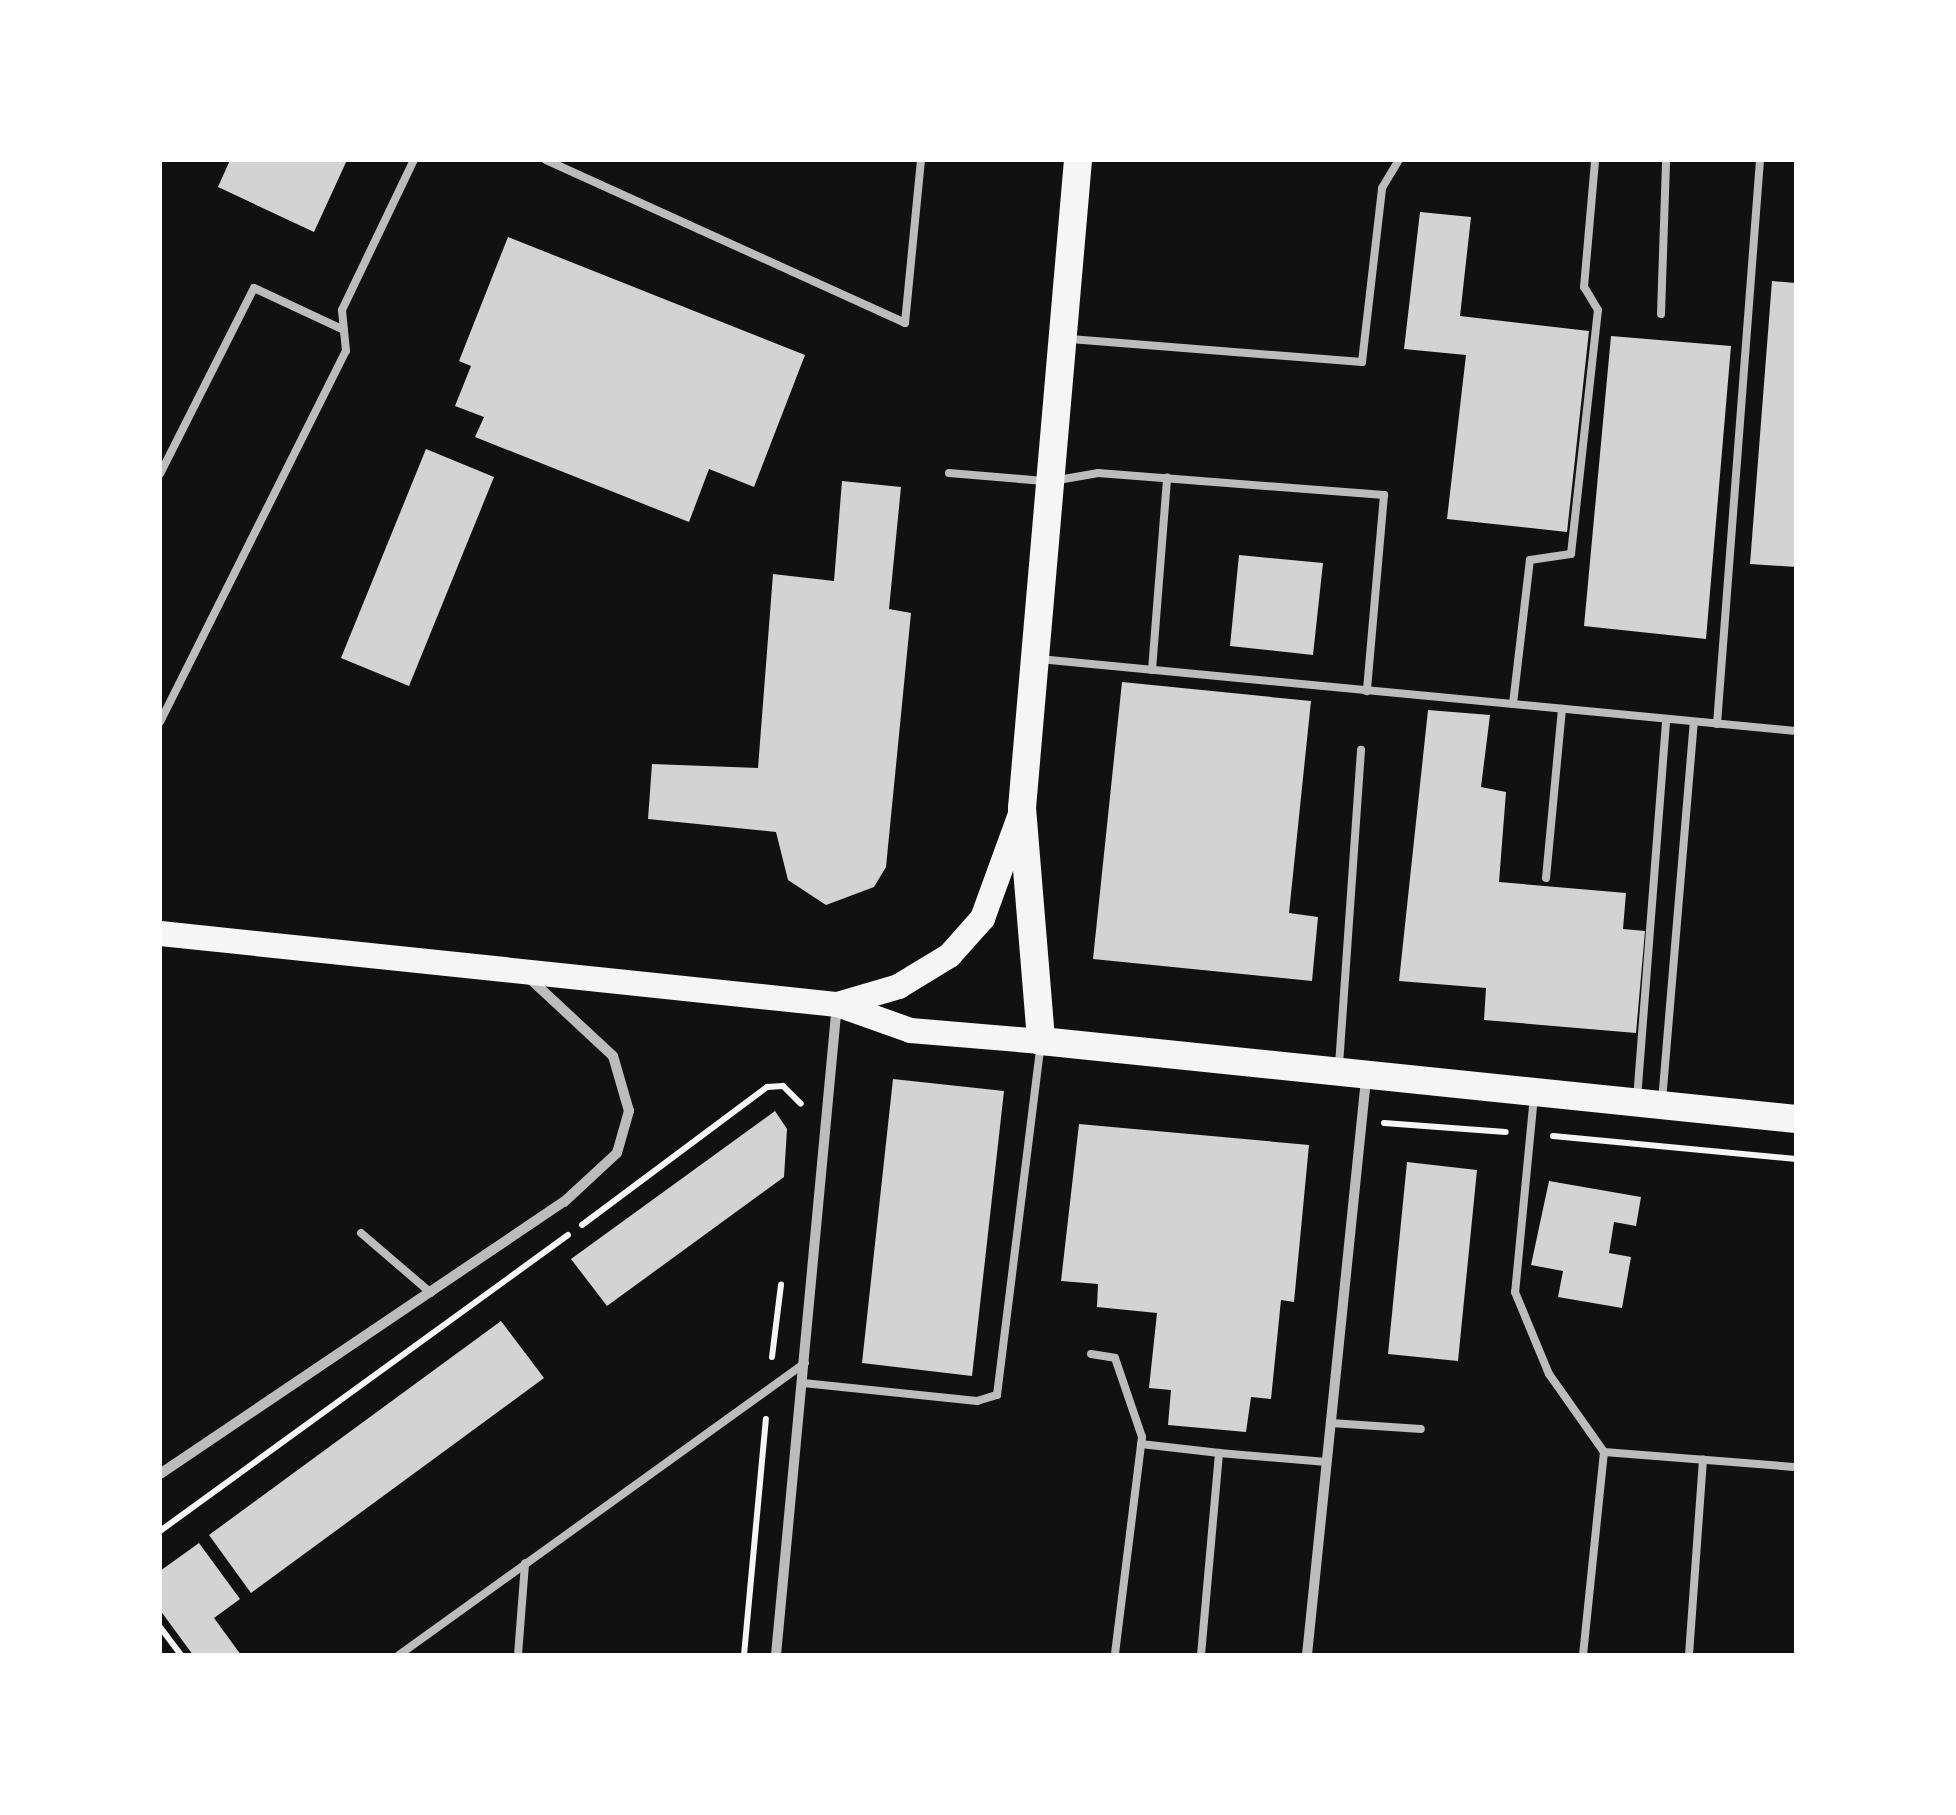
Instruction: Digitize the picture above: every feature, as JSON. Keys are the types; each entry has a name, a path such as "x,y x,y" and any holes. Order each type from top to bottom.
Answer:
{"highway":[{"path":"1078,160 1022,808 1041,1042 1796,1118"}],"main road":[{"path":"837,1004 898,986 949,955 982,918 1022,808"},
{"path":"160,933 837,1004 910,1030 1041,1042"}],"street":[{"path":"160,1474 564,1202 618,1153 627,1131 612,1056 520,970"},
{"path":"776,1655 837,1004"},
{"path":"1307,1655 1362,1121 1353,1076"}],"lane":[{"path":"160,722 346,351 342,310 414,160"},
{"path":"546,160 904,322 922,160"},
{"path":"1060,338 1362,362 1382,188 1399,160"},
{"path":"1513,704 1530,560 1572,554 1598,310 1584,287 1595,160"},
{"path":"1661,314 1666,160"},
{"path":"1717,724 1760,160"},
{"path":"160,474 254,288 344,330"},
{"path":"948,473 1048,481 1167,478 1384,495 1367,690"},
{"path":"1152,670 1167,478"},
{"path":"1032,658 1796,731"},
{"path":"1546,878 1562,709"},
{"path":"1649,1105 1666,719"},
{"path":"1649,1105 1694,722"},
{"path":"1353,1076 1361,750"},
{"path":"803,1383 977,1402 997,1395 1041,1042"},
{"path":"1534,1094 1515,1292 1549,1374 1604,1452 1583,1655"},
{"path":"361,1233 431,1293"},
{"path":"1091,1354 1115,1358 1141,1444 1115,1655"},
{"path":"399,1655 805,1363"},
{"path":"1331,1423 1421,1429"},
{"path":"1141,1444 1327,1462"},
{"path":"1604,1452 1796,1467"},
{"path":"1201,1655 1219,1454"},
{"path":"1689,1655 1703,1460"},
{"path":"518,1655 526,1563"}],"path":[{"path":"160,1531 767,1088 793,1092 801,1120"},
{"path":"1362,1121 1796,1159"},
{"path":"744,1655 783,1272"},
{"path":"160,1627 181,1655"}],"building":[{"path":"230,160 347,160 314,232 218,187"},
{"path":"1420,212 1471,217 1460,316 1589,331 1567,532 1447,519 1466,355 1404,349"},
{"path":"508,237 805,355 754,487 709,469 689,522 475,437 484,417 455,406 471,366 459,361"},
{"path":"1772,281 1796,283 1796,567 1750,564"},
{"path":"1611,336 1731,346 1706,639 1584,626"},
{"path":"426,449 494,477 409,686 341,658"},
{"path":"842,481 901,487 889,609 911,613 886,867 874,887 826,905 788,880 776,832 648,819 652,764 758,768 773,574 834,581"},
{"path":"1239,555 1323,563 1313,655 1230,646"},
{"path":"1122,682 1311,701 1289,913 1318,917 1312,981 1093,959"},
{"path":"1428,710 1490,715 1481,787 1506,792 1499,882 1626,893 1623,929 1645,931 1636,1033 1484,1020 1486,988 1399,981"},
{"path":"893,1079 1004,1091 972,1376 862,1363"},
{"path":"775,1111 787,1129 784,1177 607,1306 571,1259"},
{"path":"1079,1124 1309,1145 1294,1302 1281,1300 1271,1399 1251,1397 1246,1432 1168,1425 1171,1390 1149,1388 1157,1313 1097,1307 1098,1284 1061,1281"},
{"path":"1407,1162 1477,1170 1458,1361 1388,1354"},
{"path":"1549,1181 1641,1197 1636,1226 1614,1222 1609,1253 1631,1257 1622,1308 1558,1297 1563,1271 1531,1265"},
{"path":"501,1321 544,1378 251,1593 209,1535"},
{"path":"199,1543 240,1599 214,1618 241,1655 193,1655 160,1610 160,1571"}]}
